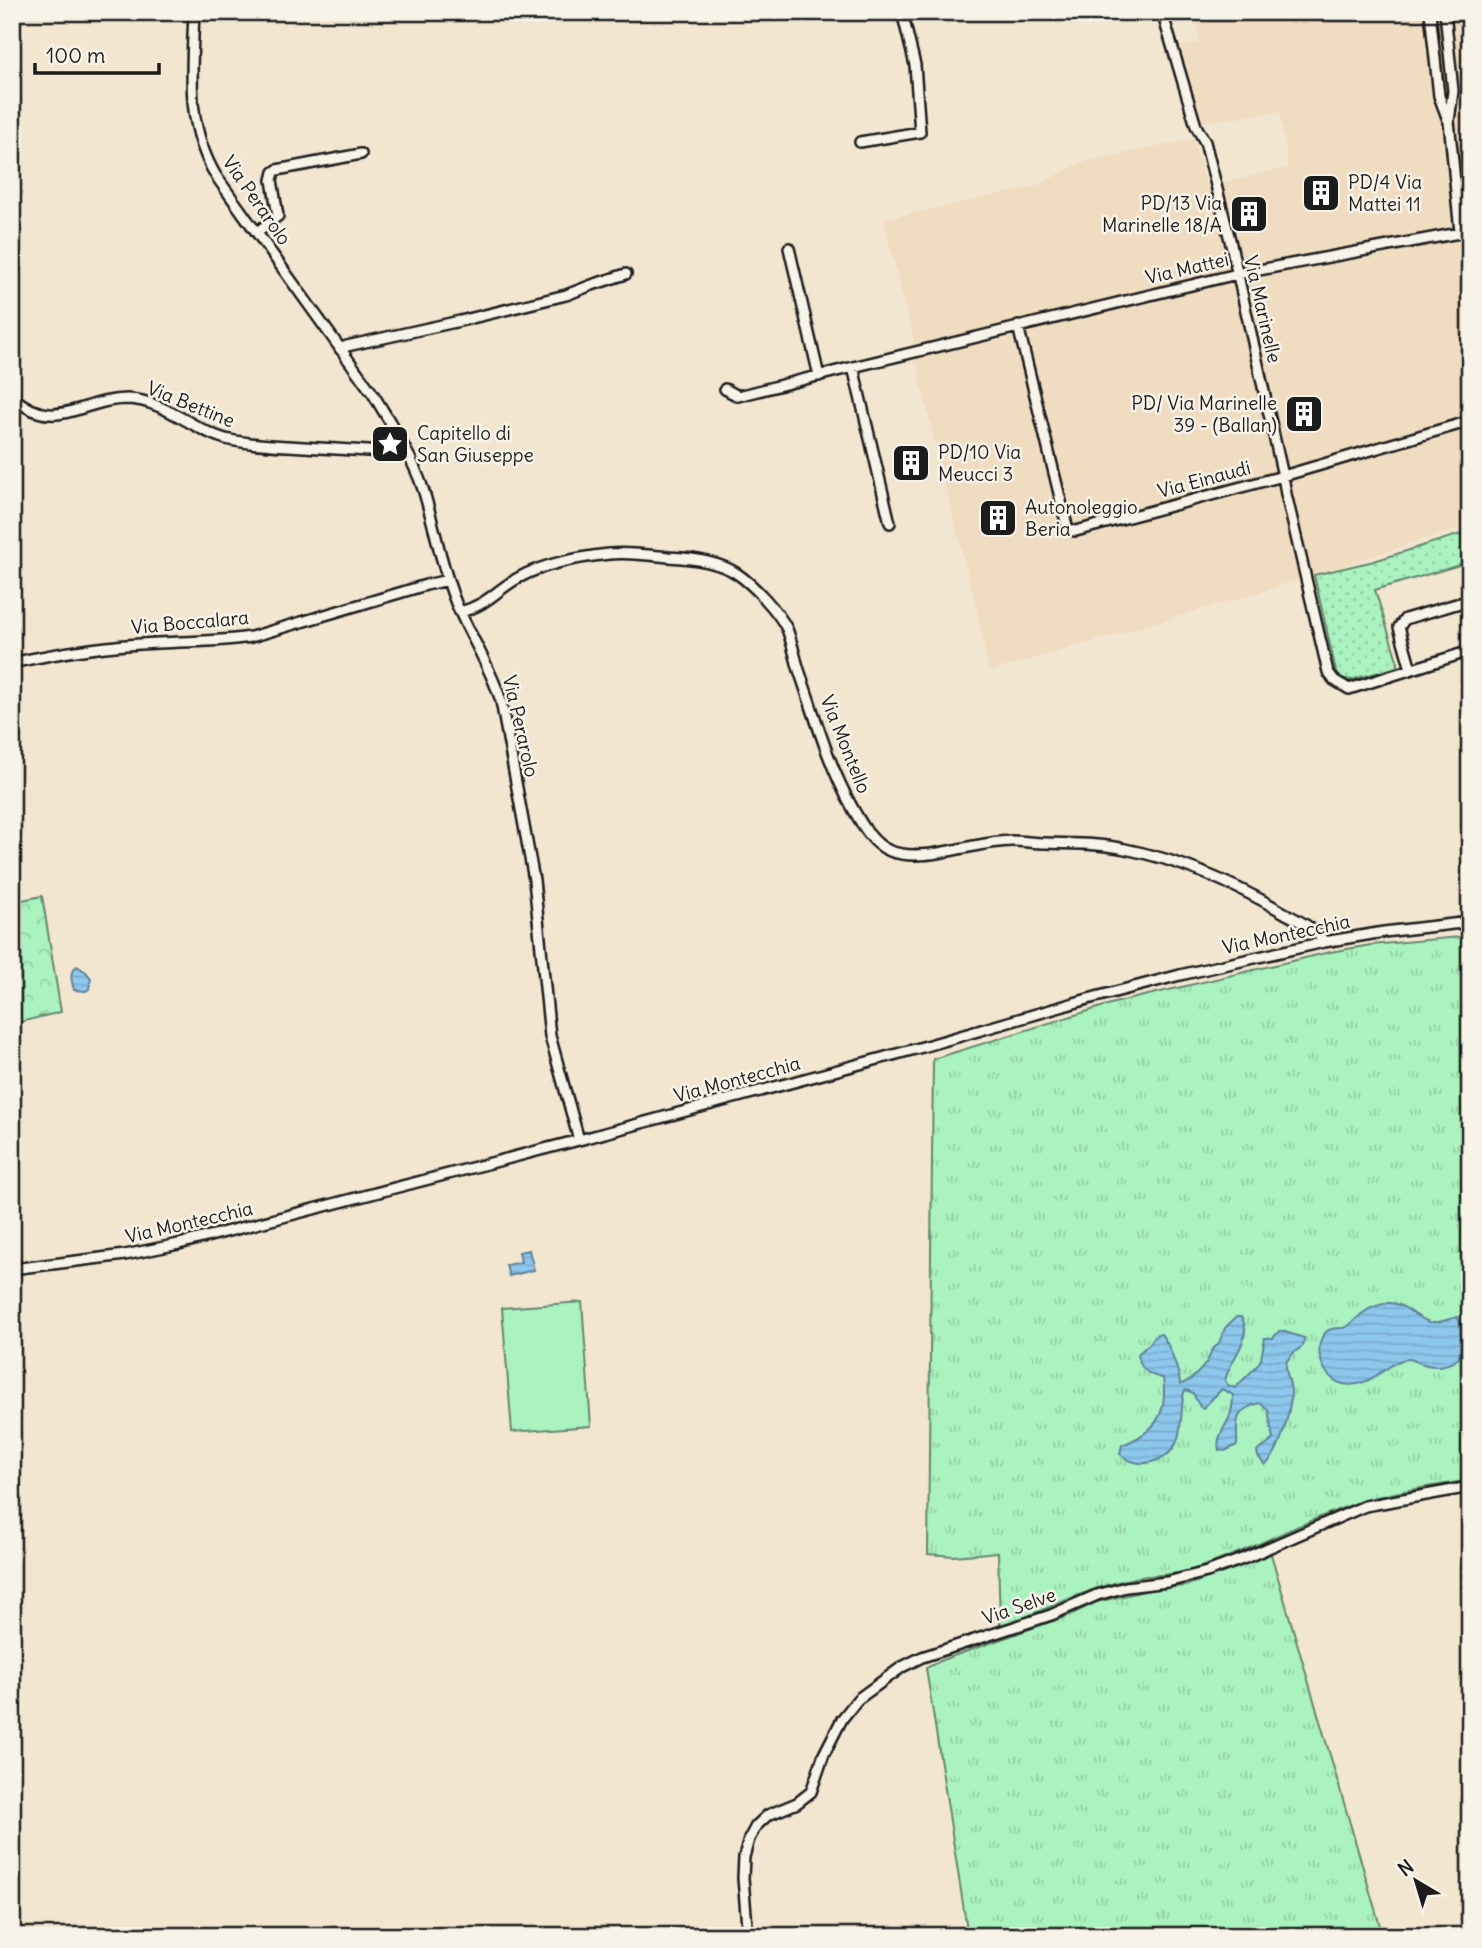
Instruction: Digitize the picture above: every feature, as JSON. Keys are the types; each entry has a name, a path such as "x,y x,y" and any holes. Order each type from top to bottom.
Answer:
{"street":[{"name":"Via Perarolo","path":"194,12 193,95 199,139 205,158 373,394 405,451 423,489 448,580 460,612 490,671 501,701 534,880 550,1036 579,1140"},
{"path":"860,142 919,132 915,65 902,12"},
{"name":"Via Marinelle","path":"1162,12 1196,126 1205,142 1230,240 1328,673 1349,689 1470,651"},
{"path":"1430,12 1439,96 1449,121 1465,232"},
{"path":"1445,12 1453,91 1449,121"},
{"path":"257,232 278,216 272,180 274,172 361,154"},
{"name":"Via Mattei","path":"725,389 738,396 1237,274 1465,232"},
{"path":"789,248 819,376"},
{"path":"340,349 566,295 626,274"},
{"name":"Via Einaudi","path":"1018,326 1068,530 1076,531 1283,476 1470,421"},
{"path":"853,366 890,523"},
{"name":"Via Bettine","path":"12,396 34,412 44,415 65,413 114,400 134,400 153,404 231,440 384,452 405,451"},
{"name":"Via Montello","path":"460,612 476,608 517,578 588,557 630,553 720,566 747,582 768,603 787,630 835,773 858,818 881,847 908,856 987,842 1014,841 1124,848 1196,869 1232,885 1293,918 1321,936 1324,942"},
{"name":"Via Boccalara","path":"12,663 88,648 223,641 251,637 448,580"},
{"path":"1411,669 1399,627 1405,620 1470,600"},
{"name":"Via Montecchia","path":"12,1269 125,1255 179,1244 579,1140 1180,975 1324,942 1470,922"},
{"name":"Via Selve","path":"746,1936 744,1857 756,1826 768,1815 797,1803 811,1792 824,1754 842,1719 858,1699 902,1667 922,1657 1051,1615 1097,1595 1207,1572 1365,1506 1470,1487"}],"shaded area":[{"path":"1196,12 1470,12 1470,525 1241,598 989,672 974,598 939,462 912,334 883,219 1034,187 1082,162 1193,139 1207,187 1288,167 1280,112 1200,122 1179,46 1199,43"}],"green space":[{"path":"1470,531 1470,562 1375,590 1397,667 1351,680 1341,678 1336,671 1314,575 1374,561"},
{"path":"42,896 61,1012 12,1024 12,902"},
{"path":"1470,936 1470,1480 1360,1502 1214,1563 1185,1572 1142,1577 1104,1586 1000,1625 998,1552 954,1556 928,1554 933,1059 1114,1003 1330,952 1371,945"},
{"path":"582,1302 591,1426 512,1432 502,1308"},
{"path":"1271,1554 1383,1936 968,1936 926,1668 1070,1615 1097,1602 1149,1590 1184,1586"}],"water":[{"path":"77,966 91,978 86,991 74,990 72,974"},
{"path":"529,1250 534,1270 509,1276 506,1265 521,1262 519,1252"},
{"path":"1388,1303 1399,1305 1430,1322 1458,1317 1462,1331 1459,1358 1437,1366 1408,1359 1393,1364 1362,1383 1353,1385 1336,1381 1321,1362 1320,1345 1326,1332 1346,1327 1369,1309"},
{"path":"1236,1317 1241,1317 1245,1333 1225,1381 1235,1388 1257,1366 1265,1338 1273,1338 1282,1331 1304,1338 1303,1346 1287,1361 1290,1402 1283,1432 1270,1460 1265,1465 1257,1451 1273,1439 1268,1409 1259,1403 1240,1415 1237,1445 1225,1451 1219,1450 1220,1438 1230,1415 1233,1398 1233,1395 1222,1389 1203,1408 1193,1393 1186,1390 1184,1392 1179,1434 1171,1451 1163,1457 1148,1463 1139,1463 1120,1454 1122,1445 1151,1428 1161,1412 1163,1402 1163,1378 1146,1371 1140,1364 1138,1354 1157,1334 1161,1334 1173,1358 1180,1384 1184,1383 1204,1366 1225,1328"}],"place":[{"name":"PD/4 Via Mattei 11","path":"1321,193"},
{"name":"PD/13 Via Marinelle 18/A","path":"1249,214"},
{"name":"PD/ Via Marinelle 39 - (Ballan)","path":"1304,414"},
{"name":"Capitello di San Giuseppe","path":"390,444"},
{"name":"PD/10 Via Meucci 3","path":"911,463"},
{"name":"Autonoleggio Beria","path":"998,518"}]}
